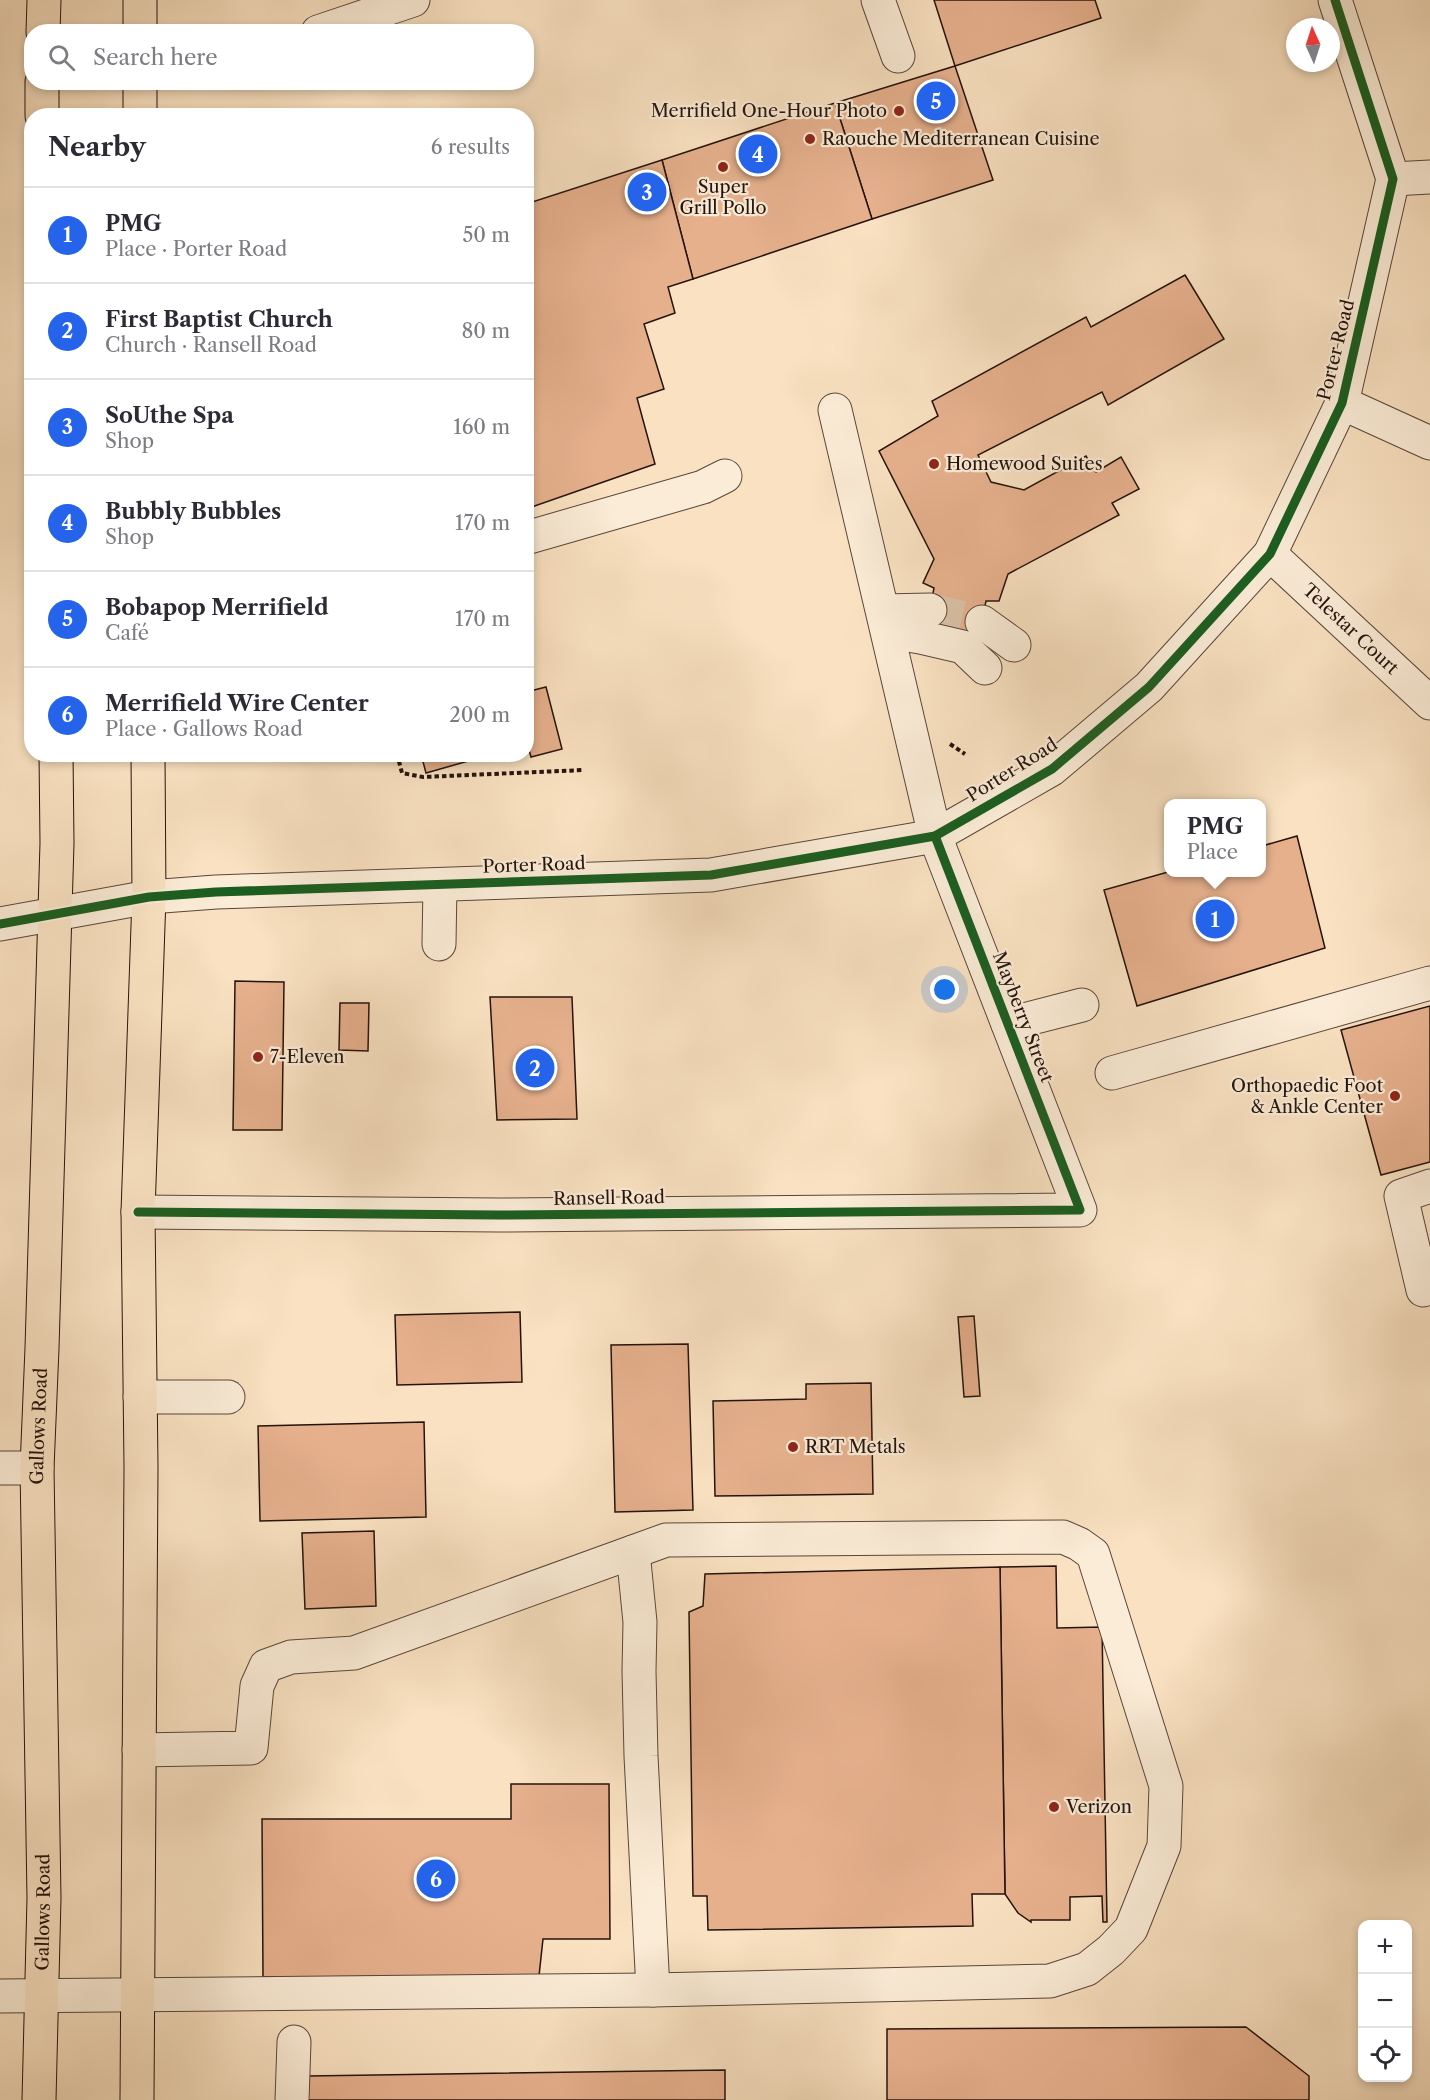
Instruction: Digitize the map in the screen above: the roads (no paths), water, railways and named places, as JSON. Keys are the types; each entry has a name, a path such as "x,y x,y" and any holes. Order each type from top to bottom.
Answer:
{"main road":[{"path":"43,24 44,0"},
{"path":"140,0 140,24"},
{"path":"42,90 42,108"},
{"path":"140,90 140,108"},
{"name":"Gallows Road","path":"39,2100 44,1898 37,1468 57,812 56,762"},
{"path":"137,2100 140,1397 138,1212 148,897 148,762"}],"street":[{"path":"342,24 412,0"},
{"path":"878,0 898,56"},
{"path":"1335,0 1393,179 1430,177"},
{"name":"Porter Road","path":"0,924 148,897 216,892 711,875 935,836 1052,769 1149,687 1270,554 1342,404 1393,179"},
{"path":"1342,404 1430,443"},
{"name":"Mayberry Street","path":"835,410 935,836 1080,1210"},
{"path":"534,536 703,487 725,476"},
{"name":"Telestar Court","path":"1270,554 1430,702"},
{"path":"885,621 930,610"},
{"path":"885,621 920,637 963,647 986,668"},
{"path":"982,622 1014,645"},
{"path":"439,944 440,885"},
{"path":"1112,1073 1430,983"},
{"path":"1008,1024 1082,1005"},
{"path":"1423,1290 1401,1196 1430,1186"},
{"name":"Ransell Road","path":"138,1212 508,1215 1080,1210"},
{"path":"140,1397 228,1397"},
{"path":"0,1468 37,1468"},
{"path":"0,1996 653,1990 1050,1981 1087,1969 1111,1950 1131,1929 1164,1846 1166,1786 1093,1554 1079,1544 1063,1538 666,1540 354,1653 291,1657 266,1666 257,1686 251,1748 139,1750"},
{"path":"633,1552 640,1622 641,1756 653,1990"},
{"path":"292,2100 294,2042"}],"tunnel":[{"path":"930,610 982,622"}],"place":[{"name":"Bobapop Merrifield","path":"936,101"},
{"name":"Merrifield One-Hour Photo","path":"899,111"},
{"name":"Raouche Mediterranean Cuisine","path":"810,139"},
{"name":"Bubbly Bubbles","path":"758,154"},
{"name":"Super Grill Pollo","path":"723,167"},
{"name":"SoUthe Spa","path":"647,192"},
{"name":"Homewood Suites","path":"934,464"},
{"name":"PMG","path":"1215,919"},
{"name":"7-Eleven","path":"258,1057"},
{"name":"First Baptist Church","path":"535,1068"},
{"name":"Orthopaedic Foot & Ankle Center","path":"1395,1096"},
{"name":"RRT Metals","path":"793,1447"},
{"name":"Verizon","path":"1054,1807"},
{"name":"Merrifield Wire Center","path":"436,1879"}]}
